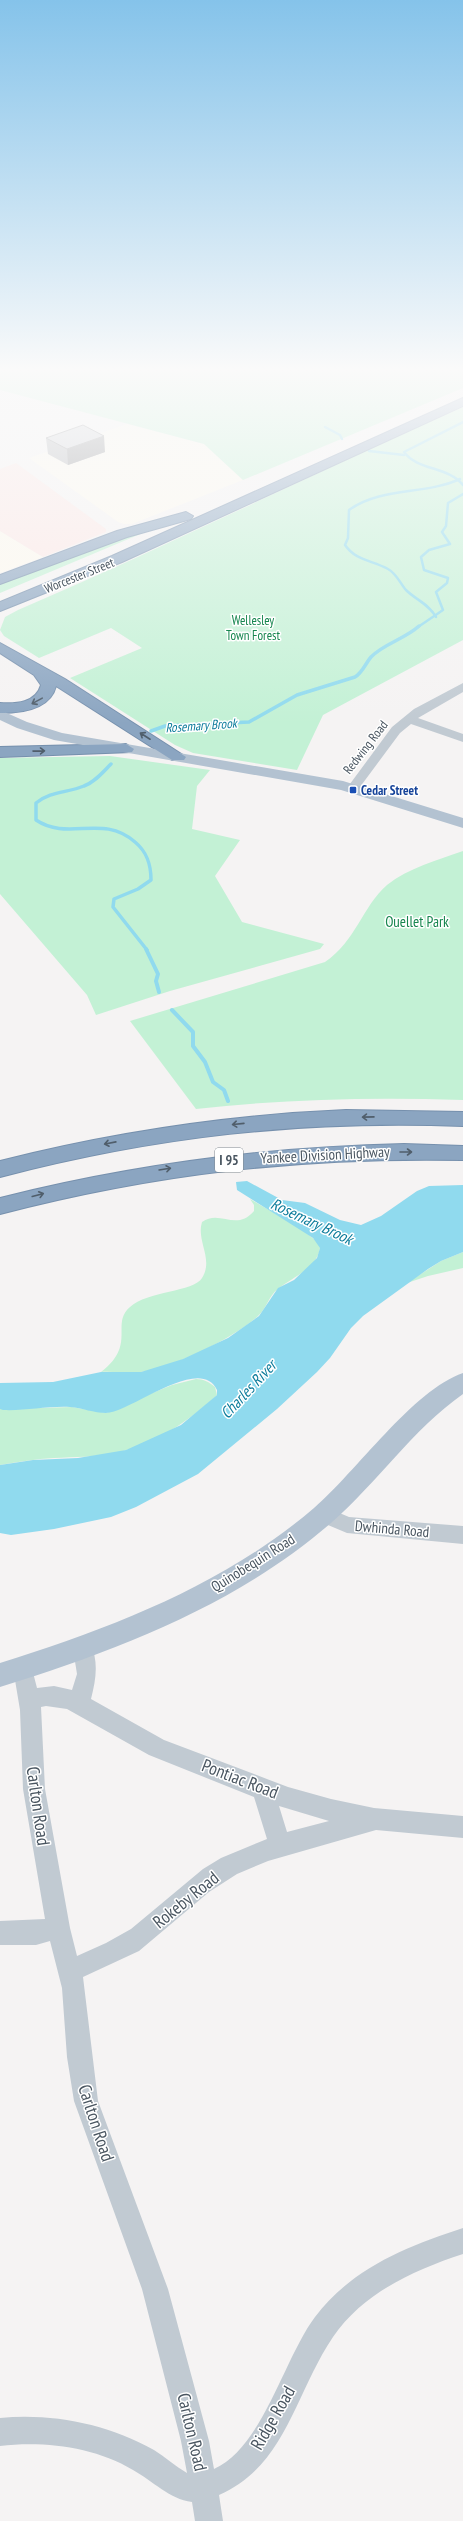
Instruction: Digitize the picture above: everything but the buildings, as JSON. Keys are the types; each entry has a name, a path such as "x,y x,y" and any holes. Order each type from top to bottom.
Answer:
{"highway":[{"name":"Worcester Street","path":"0,598 95,560 251,489"},
{"name":"Worcester Street","path":"0,607 128,555 269,489"},
{"path":"0,580 122,534 202,512"},
{"path":"0,612 16,601"},
{"path":"0,646 39,672 60,682 178,757"},
{"path":"0,708 26,706 43,698 49,685 39,672"},
{"path":"0,752 126,749"},
{"name":"I 95","path":"0,1169 136,1138 242,1124 347,1117 463,1119"},
{"name":"Yankee Division Highway","path":"0,1206 98,1181 229,1160 360,1152 463,1153"}],"main road":[{"path":"0,714 47,734 353,788 463,823"},
{"name":"Quinobequin Road","path":"11,1672 83,1649 164,1613 229,1579 282,1546 323,1514 422,1414 463,1382"}],"street":[{"name":"Redwing Road","path":"353,788 387,739 409,719 463,687"},
{"path":"409,719 463,738"},
{"name":"Dwhinda Road","path":"323,1514 347,1525 463,1535"},
{"path":"79,1704 87,1674 83,1649"},
{"name":"Carlton Road","path":"11,1672 30,1700 34,1789 58,1928 70,1970 76,2001 79,2057 86,2101 154,2282 196,2441 210,2521"},
{"name":"Pontiac Road","path":"30,1700 61,1697 79,1704 119,1728 161,1749 262,1788 332,1811 424,1826 463,1826"},
{"path":"262,1788 280,1847"},
{"name":"Rokeby Road","path":"70,1970 105,1956 138,1938 183,1898 216,1874 243,1860 280,1847 375,1819"},
{"path":"0,1933 36,1932 58,1928"},
{"name":"Ridge Road","path":"0,2432 58,2432 97,2440 134,2455 184,2487 205,2487 234,2472 257,2449 273,2424 313,2345 324,2327 349,2299 399,2265 425,2253 463,2241"}],"shaded area":[{"path":"0,489 51,489 106,529 106,532 43,557 0,531"},
{"path":"72,489 221,489 132,524 118,522"},
{"path":"0,531 43,557 0,573"}],"green space":[{"name":"Wellesley Town Forest","path":"286,489 463,489 463,640 323,715 297,770 193,753 175,745 70,678 142,648 111,628 39,658 4,636 0,630 5,617 18,610 130,561"},
{"path":"150,530 0,593 0,584 130,535"},
{"path":"110,756 210,770 197,786 192,829 240,840 215,876 242,922 324,944 320,949 170,991 96,1015 87,995 0,894 0,758"},
{"name":"Ouellet Park","path":"463,851 463,1100 396,1099 296,1101 196,1109 130,1021 325,962 336,954 352,934 371,903 387,885 414,869"},
{"path":"250,1199 301,1229 319,1243 320,1248 314,1262 303,1272 275,1292 264,1309 247,1325 202,1351 169,1365 141,1372 101,1372 112,1362 118,1353 121,1344 122,1321 124,1314 130,1307 158,1294 190,1286 197,1283 202,1278 205,1271 206,1257 201,1236 202,1222 215,1218 241,1220 254,1211 254,1205"},
{"path":"463,1252 463,1268 428,1276 407,1283 441,1261"},
{"path":"196,1379 204,1380 213,1385 217,1395 183,1423 144,1444 115,1453 85,1457 40,1459 0,1465 0,1409 72,1407 106,1413 124,1407 140,1398 172,1385"}],"water":[{"name":"Charles River","path":"247,1181 282,1200 305,1203 340,1220 361,1225 381,1216 417,1191 429,1186 463,1185 463,1252 441,1261 428,1269 363,1316 351,1328 330,1358 317,1372 277,1409 198,1474 136,1507 111,1517 54,1529 11,1535 0,1533 0,1465 33,1460 78,1458 126,1450 181,1425 217,1395 217,1390 208,1381 196,1378 181,1381 117,1411 106,1413 70,1407 3,1410 0,1409 0,1383 53,1382 101,1372 141,1372 183,1359 228,1338 259,1316 278,1288 294,1280 317,1258 320,1248 313,1238 237,1190 236,1182"}],"waterway":[{"name":"Rosemary Brook","path":"422,489 374,498 349,510 348,538 345,545 359,557 391,571 406,590 426,605 435,616"},
{"name":"Rosemary Brook","path":"435,616 443,610 436,592 447,583 448,578 424,570 421,557 429,550 450,544 442,532 446,526 448,503 463,494"},
{"name":"Rosemary Brook","path":"418,627 435,616"},
{"name":"Rosemary Brook","path":"151,731 165,726 249,722 297,695 355,677 360,673 376,652 419,626"},
{"name":"Rosemary Brook","path":"111,764 92,782 78,788 47,796 36,803 36,820 48,826 61,829 110,829 123,834 135,842 143,850 148,859 151,880 138,889 114,899 113,907 147,950"},
{"name":"Rosemary Brook","path":"146,949 158,974 156,981 159,992"},
{"name":"Rosemary Brook","path":"172,1010 193,1032 193,1046 205,1062 213,1082 224,1090 228,1101"}],"place":[{"name":"Cedar Street","path":"353,790"}]}
